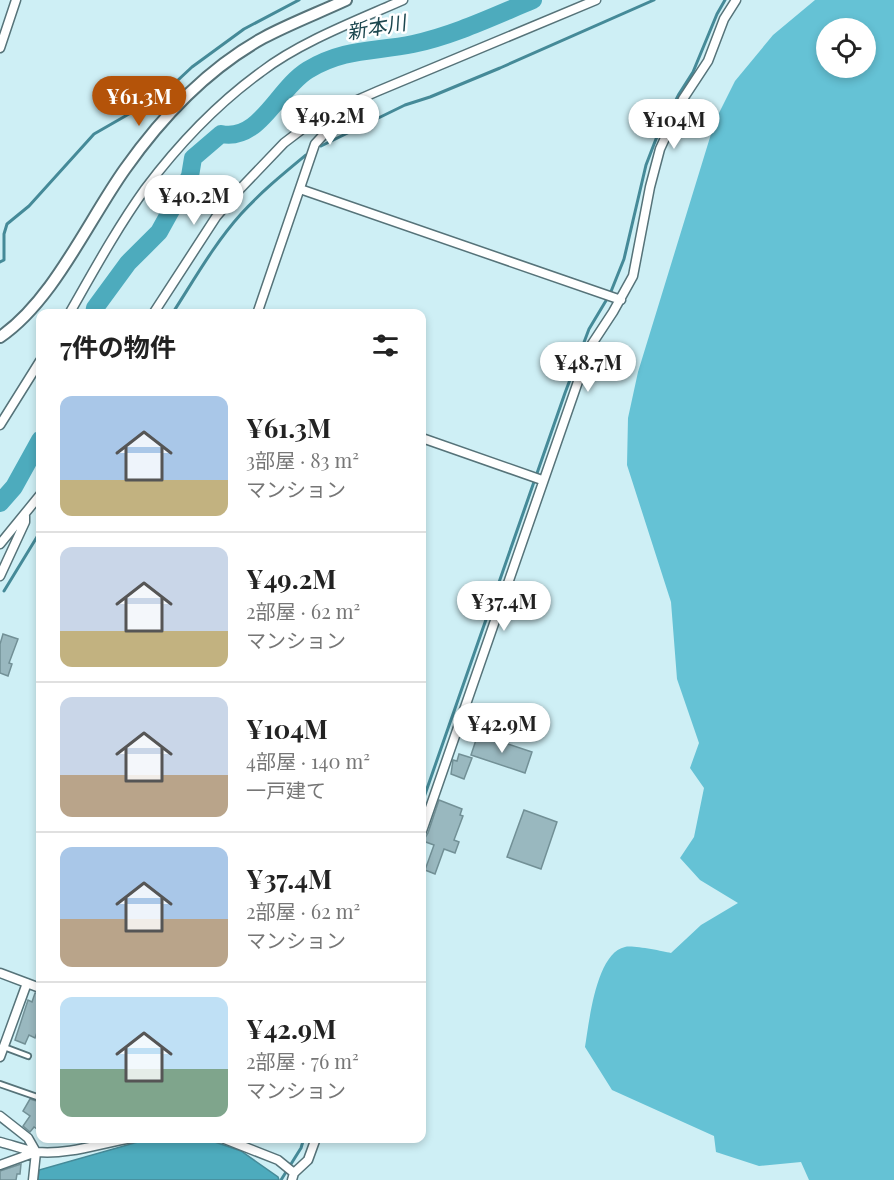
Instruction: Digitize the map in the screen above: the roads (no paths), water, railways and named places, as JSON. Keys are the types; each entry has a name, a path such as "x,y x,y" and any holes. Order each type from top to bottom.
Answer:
{"street":[{"path":"0,48 16,0"},
{"path":"0,337 13,328 53,282 124,169 166,116 215,71 262,39 346,0"},
{"path":"72,309 145,189 181,146 223,103 262,71 303,47 403,0"},
{"path":"156,309 210,226 240,189 284,143 305,127 356,100 596,0"},
{"path":"426,819 590,347 621,300 633,276 660,149 683,99 708,61 724,19 736,0"},
{"path":"259,309 315,144 356,100"},
{"path":"300,189 621,300"},
{"path":"0,425 36,368"},
{"path":"426,439 542,480"},
{"path":"0,544 36,501"},
{"path":"0,576 25,522 25,516"},
{"path":"0,973 36,986"},
{"path":"0,1057 27,983"},
{"path":"0,1116 28,1138 36,1152 33,1180"},
{"path":"0,1142 36,1152 65,1151 106,1143"},
{"path":"235,1143 278,1160 293,1176 308,1160 314,1143"},
{"path":"0,1165 36,1152"}],"lane":[{"path":"4,1047 28,1056"},
{"path":"0,1084 36,1097"}],"waterway":[{"path":"0,262 4,260 4,234 7,224 29,206 94,134 162,95 192,67 244,29 299,0"},
{"name":"新本川","path":"95,309 128,263 159,232 190,176 193,158 221,134 235,134 247,130 268,112 287,89 308,70 347,54 413,44 444,36 533,0"},
{"path":"321,146 405,105 500,68 654,0"},
{"path":"426,792 565,393 589,329 610,294 624,259 646,165 656,139 693,72 725,0"},
{"path":"175,309 231,226 264,191 306,155"},
{"name":"新本川","path":"0,503 14,487 36,447"},
{"path":"4,591 36,539"},
{"path":"281,1180 302,1143"}]}
